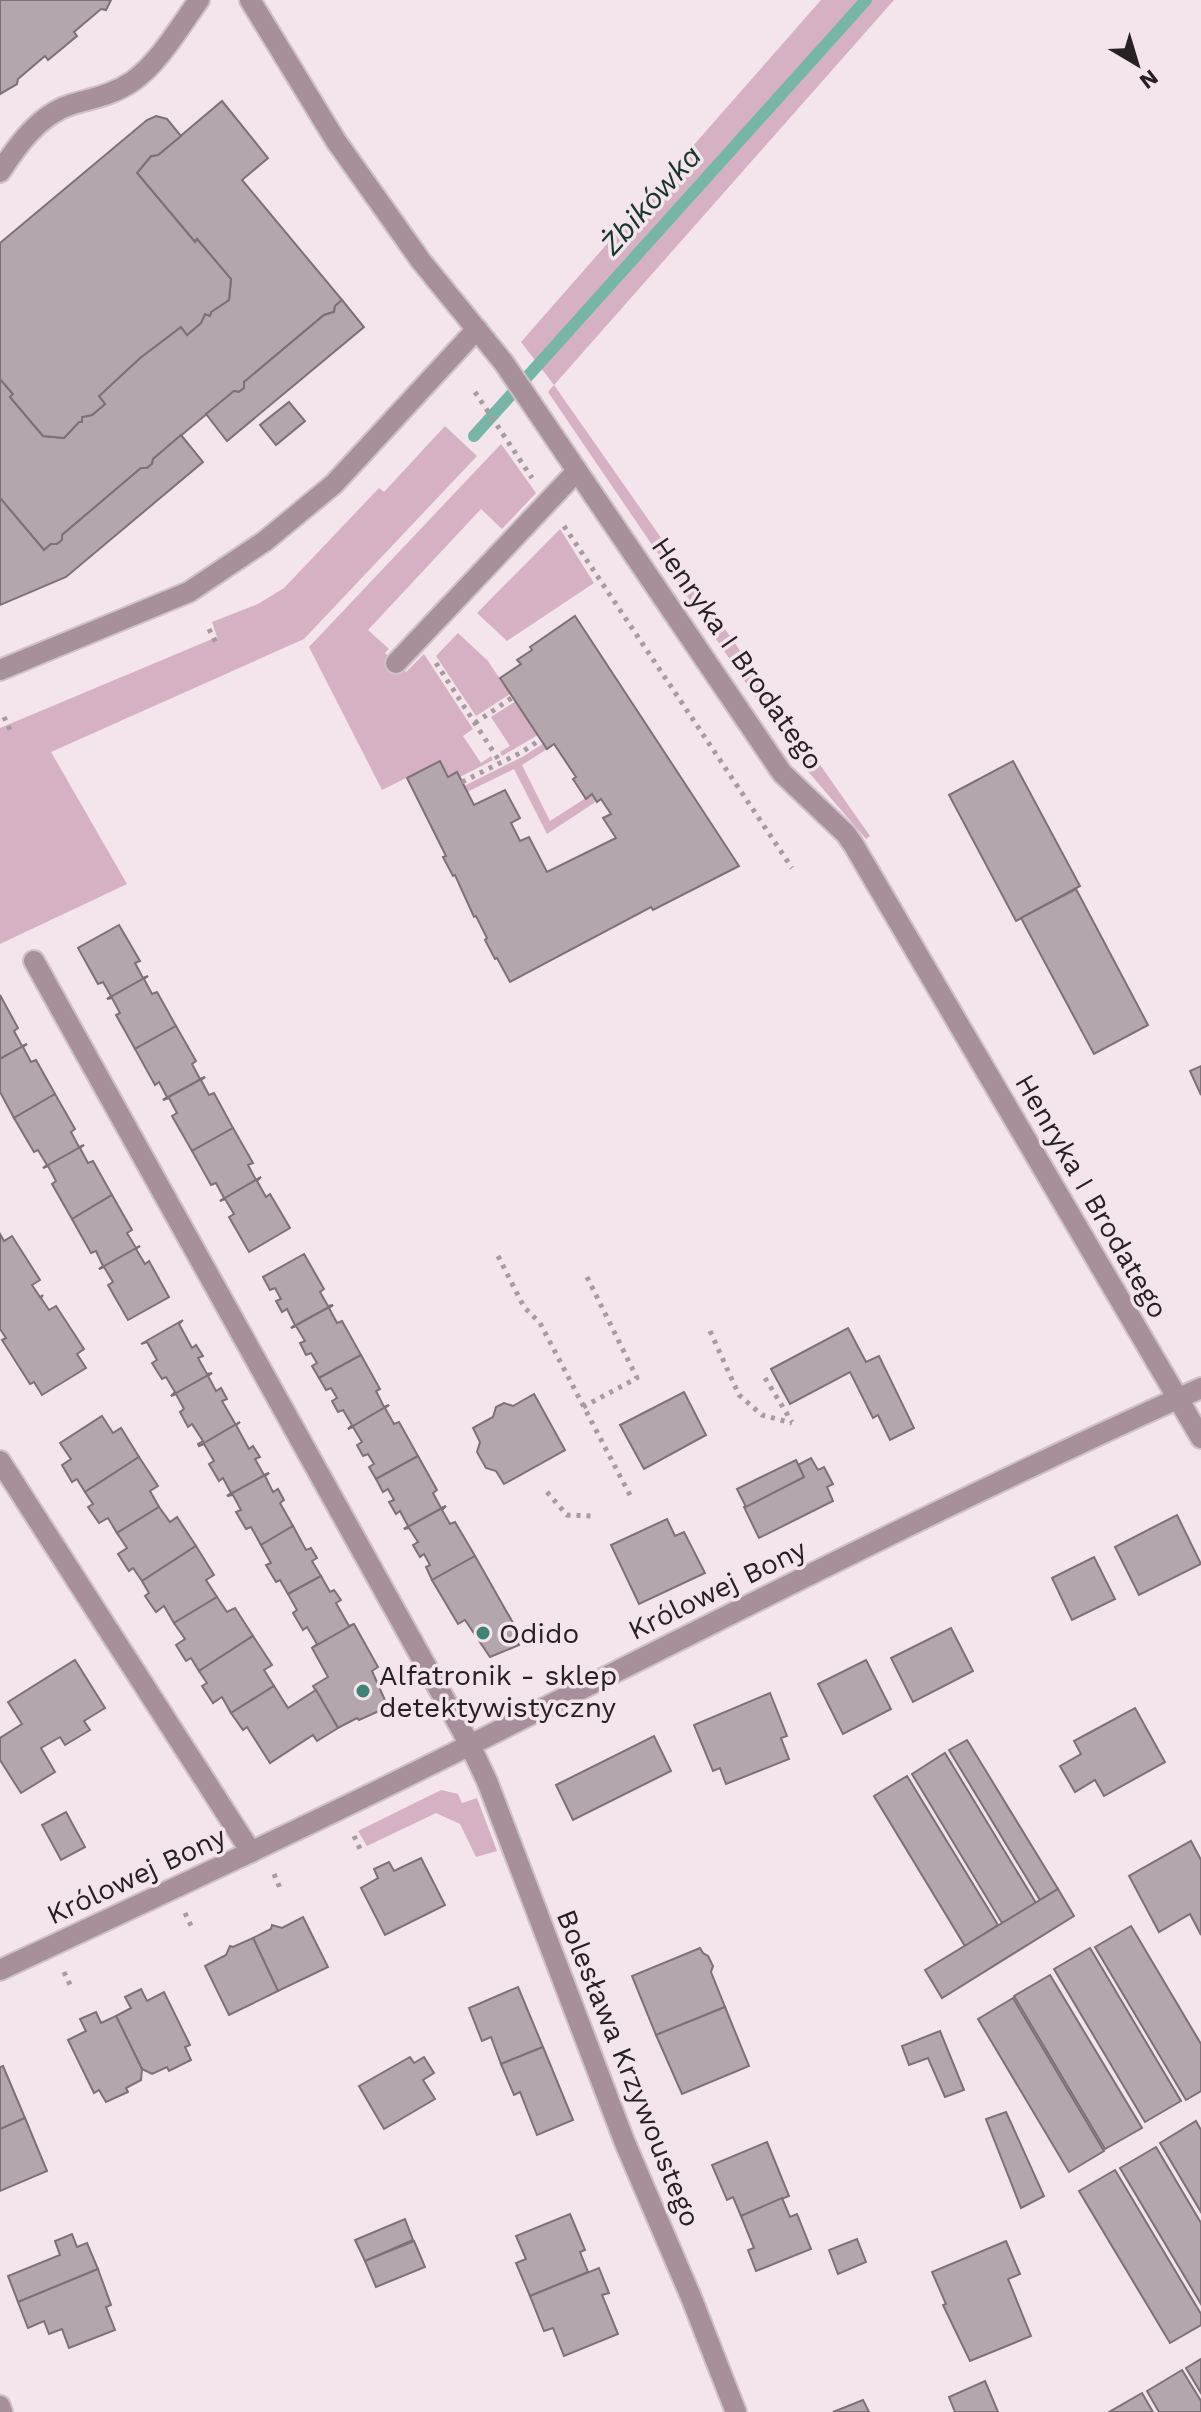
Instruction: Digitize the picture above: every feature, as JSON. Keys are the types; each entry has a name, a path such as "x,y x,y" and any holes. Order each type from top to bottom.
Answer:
{"street":[{"path":"0,172 22,142 45,119 70,105 109,95 136,79 151,65 199,0"},
{"name":"Henryka I Brodatego","path":"250,0 336,141 421,261 504,363 782,773 853,844 1201,1438"},
{"path":"0,670 189,592 265,541 334,484 477,329"},
{"path":"396,663 577,471"},
{"name":"Bolesława Krzywoustego","path":"34,961 470,1745 625,2143 736,2412"},
{"name":"Królowej Bony","path":"0,1970 470,1745 911,1524 1201,1388"},
{"path":"0,1461 251,1852"},
{"path":"0,2406 2,2412"}],"path":[{"path":"475,392 792,868"},
{"path":"209,629 216,643"},
{"path":"431,655 500,762"},
{"path":"475,723 513,697"},
{"path":"4,717 11,732"},
{"path":"462,782 541,739"},
{"path":"498,1256 524,1307 540,1323 632,1499"},
{"path":"583,1407 637,1378 587,1277"},
{"path":"710,1331 739,1395 762,1415 792,1423 765,1378"},
{"path":"547,1492 567,1515 591,1516"},
{"path":"182,1908 193,1930"},
{"path":"61,1966 72,1989"}],"shaded area":[{"path":"821,0 894,0 554,385 521,342"},
{"path":"554,385 870,836 866,839 799,761 548,392"},
{"path":"445,426 477,456 304,639 51,752 127,884 0,944 0,728 217,637 212,622 258,604 284,588 379,488 384,492"},
{"path":"501,444 536,493 502,529 481,509 368,630 389,649 385,653 406,672 424,654 473,729 463,736 481,763 491,756 493,760 460,777 457,772 449,776 440,761 382,790 309,647"},
{"path":"560,529 594,583 507,641 477,613"},
{"path":"458,633 488,661 510,694 476,716 436,656"},
{"path":"516,701 538,735 502,756 500,752 510,746 491,717"},
{"path":"544,743 547,749 522,765 550,821 592,794 597,801 547,834 514,769 467,792 464,786"},
{"path":"441,1790 458,1794 462,1803 477,1798 497,1851 476,1857 460,1824 436,1813 367,1846 358,1831"}],"building":[{"path":"0,0 111,0 106,10 101,9 74,32 77,36 48,60 45,56 18,79 17,84 0,94"},
{"path":"222,101 268,158 242,180 342,300 335,306 334,312 324,315 244,382 244,388 234,391 153,459 152,464 141,468 62,535 62,540 44,550 0,498 0,379 13,394 10,397 43,436 64,438 82,422 82,417 92,415 105,404 99,396 140,358 181,327 187,335 201,323 205,314 210,316 211,312 229,300 231,279 137,173 151,156 158,155"},
{"path":"156,116 167,119 181,136 158,155 151,156 137,173 231,279 229,300 211,312 210,316 205,314 201,323 187,335 181,327 140,358 99,396 105,404 92,415 82,417 82,422 64,438 43,436 10,397 13,394 0,379 0,243 147,120"},
{"path":"342,300 364,327 227,441 206,414 234,391 244,388 244,382 324,315 334,312 335,306"},
{"path":"289,402 305,421 276,445 260,425"},
{"path":"181,435 203,462 66,577 0,605 0,498 44,550 62,540 62,535 141,468 152,464 153,459"},
{"path":"575,616 739,866 653,910 651,907 510,982 443,857 446,856 407,778 440,761 448,777 457,772 474,805 505,790 520,818 511,823 520,841 529,837 547,872 616,838 603,818 611,814 601,799 597,802 592,794 586,799 573,779 576,777 554,744 547,749 500,678 521,664 517,660 532,650 530,647"},
{"path":"1013,761 1080,886 1016,921 949,795"},
{"path":"1076,889 1148,1025 1094,1054 1021,918"},
{"path":"119,925 140,961 135,963 143,978 148,976 107,999 111,996 103,982 98,984 78,948"},
{"path":"148,976 144,979 152,994 157,992 176,1026 135,1049 116,1015 120,1013 112,998 107,999"},
{"path":"0,995 18,1028 14,1031 22,1046 27,1044 0,1059"},
{"path":"176,1026 196,1061 192,1064 200,1079 205,1077 163,1100 167,1097 159,1082 155,1085 135,1049"},
{"path":"27,1044 23,1047 31,1062 36,1060 55,1094 14,1118 0,1092 0,1059"},
{"path":"1201,1066 1201,1095 1190,1071"},
{"path":"205,1077 201,1080 209,1095 214,1093 233,1128 192,1151 172,1116 177,1113 169,1098 163,1100"},
{"path":"55,1094 75,1129 71,1132 79,1147 84,1145 43,1168 47,1165 38,1150 34,1152 14,1118"},
{"path":"233,1128 253,1163 248,1165 256,1180 220,1201 224,1198 216,1183 211,1185 192,1151"},
{"path":"84,1145 80,1148 88,1163 93,1161 112,1195 72,1219 52,1184 56,1181 48,1166 43,1168"},
{"path":"261,1177 257,1181 266,1197 270,1194 290,1228 249,1252 229,1217 234,1214 225,1199 220,1201"},
{"path":"112,1195 132,1230 127,1233 136,1248 140,1246 99,1269 103,1266 96,1251 91,1253 72,1219"},
{"path":"0,1234 4,1241 12,1236 40,1280 32,1285 40,1297 43,1295 41,1298 49,1310 56,1306 84,1349 77,1354 86,1368 42,1395 34,1382 30,1384 2,1340 6,1338 0,1329"},
{"path":"140,1246 136,1249 145,1264 149,1261 169,1297 128,1320 108,1285 113,1282 104,1267 99,1269"},
{"path":"304,1254 324,1289 320,1292 328,1306 333,1305 291,1328 295,1325 287,1309 282,1312 276,1301 281,1299 275,1288 270,1290 263,1277"},
{"path":"333,1305 329,1308 337,1323 342,1321 361,1355 319,1378 312,1366 317,1363 311,1353 306,1355 300,1343 305,1341 296,1326 291,1328"},
{"path":"183,1320 179,1324 192,1348 196,1345 203,1356 198,1358 207,1374 212,1373 171,1396 175,1392 152,1363 157,1360 147,1342 141,1344"},
{"path":"848,1328 866,1362 879,1356 914,1428 890,1440 878,1415 873,1418 850,1372 790,1404 771,1369"},
{"path":"361,1355 380,1389 376,1391 384,1407 389,1405 348,1429 352,1425 343,1410 338,1412 332,1401 337,1398 331,1388 326,1390 319,1378"},
{"path":"212,1373 208,1376 216,1391 221,1388 227,1399 222,1401 236,1425 199,1446 203,1441 192,1424 188,1427 176,1394 171,1396"},
{"path":"684,1392 706,1435 644,1469 620,1425"},
{"path":"534,1394 565,1450 504,1484 496,1471 486,1468 477,1452 480,1442 473,1428 493,1417 496,1407 504,1403 513,1406"},
{"path":"389,1405 385,1408 394,1424 399,1422 418,1456 376,1479 369,1467 374,1464 368,1454 363,1456 357,1445 362,1442 353,1427 348,1429"},
{"path":"102,1416 113,1433 121,1428 139,1457 85,1492 77,1479 72,1482 62,1465 71,1459 60,1443"},
{"path":"240,1422 236,1425 249,1449 253,1446 260,1457 255,1459 264,1475 269,1473 227,1496 231,1493 223,1478 219,1481 209,1464 214,1461 204,1444 199,1446"},
{"path":"418,1456 437,1490 433,1493 441,1508 446,1506 404,1529 408,1526 400,1511 396,1514 389,1502 394,1500 388,1489 383,1492 376,1479"},
{"path":"139,1457 158,1486 150,1491 159,1507 117,1533 108,1518 99,1523 88,1507 93,1504 85,1492"},
{"path":"811,1458 818,1470 824,1467 833,1484 827,1487 833,1501 759,1538 744,1507 804,1477 798,1465"},
{"path":"796,1460 804,1477 746,1507 737,1489"},
{"path":"269,1473 265,1476 273,1492 278,1489 284,1500 280,1503 293,1526 261,1545 251,1527 246,1529 236,1512 241,1510 233,1495 227,1496"},
{"path":"446,1506 442,1510 450,1524 455,1522 475,1556 432,1580 426,1567 430,1565 424,1554 420,1557 413,1545 418,1542 409,1528 404,1529"},
{"path":"159,1507 170,1522 177,1517 196,1546 142,1581 133,1568 129,1571 118,1554 127,1548 117,1533"},
{"path":"1177,1515 1201,1564 1139,1595 1115,1547"},
{"path":"667,1519 675,1536 684,1532 705,1573 639,1604 611,1545"},
{"path":"293,1526 306,1550 311,1548 317,1558 312,1561 321,1576 288,1594 266,1565 271,1563 261,1545"},
{"path":"196,1546 214,1575 206,1580 217,1597 174,1623 164,1606 156,1612 145,1596 149,1593 142,1581"},
{"path":"475,1556 517,1630 513,1633 519,1645 490,1657 465,1620 458,1624 432,1580"},
{"path":"1094,1557 1115,1599 1072,1620 1052,1578"},
{"path":"321,1576 330,1592 334,1590 341,1600 336,1603 349,1626 354,1624 312,1648 317,1644 307,1627 303,1630 293,1613 297,1610 288,1594"},
{"path":"217,1597 227,1612 235,1608 253,1636 199,1671 191,1658 186,1661 176,1645 185,1639 174,1623"},
{"path":"354,1624 378,1667 372,1671 388,1707 338,1728 313,1686 328,1677 312,1648"},
{"path":"951,1628 973,1671 913,1702 891,1658"},
{"path":"253,1636 272,1665 264,1670 274,1686 231,1713 222,1697 213,1703 202,1686 207,1683 199,1671"},
{"path":"75,1660 105,1708 84,1721 90,1730 65,1745 60,1737 41,1748 55,1772 21,1793 0,1760 0,1738 22,1724 8,1702"},
{"path":"866,1660 891,1709 843,1734 818,1684"},
{"path":"274,1686 288,1708 316,1690 338,1728 317,1741 313,1735 270,1763 247,1727 243,1730 231,1713"},
{"path":"770,1693 787,1736 781,1738 789,1759 726,1784 720,1768 713,1771 694,1725"},
{"path":"1135,1708 1165,1762 1104,1796 1095,1780 1075,1792 1060,1766 1081,1754 1074,1741"},
{"path":"654,1736 671,1771 573,1820 556,1785"},
{"path":"967,1740 1058,1889 1040,1900 949,1750"},
{"path":"945,1753 1036,1903 1002,1923 912,1774"},
{"path":"907,1776 998,1925 965,1946 874,1796"},
{"path":"66,1812 85,1847 61,1860 42,1825"},
{"path":"1191,1841 1201,1860 1201,1935 1190,1914 1159,1932 1129,1876"},
{"path":"421,1858 445,1905 385,1935 361,1888 378,1878 374,1869 389,1862 394,1871"},
{"path":"1058,1889 1074,1916 942,1998 925,1970"},
{"path":"303,1917 328,1967 278,1991 253,1938 271,1929 272,1925 282,1928"},
{"path":"1131,1926 1201,2044 1201,2091 1186,2100 1095,1947"},
{"path":"253,1938 278,1991 229,2015 205,1966 226,1955 230,1946"},
{"path":"700,1948 713,1966 711,1972 725,2007 656,2035 632,1976"},
{"path":"1090,1948 1181,2101 1145,2122 1054,1969"},
{"path":"1050,1975 1142,2128 1105,2149 1014,1996"},
{"path":"518,1987 543,2047 501,2064 491,2037 482,2041 469,2008"},
{"path":"141,1989 147,2001 164,1992 190,2045 185,2047 191,2060 169,2071 167,2067 152,2074 142,2069 116,2016 131,2008 125,1997"},
{"path":"1013,1998 1104,2151 1069,2172 978,2019"},
{"path":"725,2007 749,2066 682,2094 656,2035"},
{"path":"96,2012 101,2023 116,2016 142,2069 141,2080 126,2088 128,2092 106,2102 99,2090 94,2093 68,2040 86,2031 80,2019"},
{"path":"940,2031 964,2090 945,2097 928,2058 909,2065 902,2046"},
{"path":"543,2047 573,2120 537,2135 520,2092 514,2095 501,2064"},
{"path":"410,2057 414,2063 424,2057 434,2073 423,2080 435,2099 384,2129 359,2086"},
{"path":"3,2066 25,2118 0,2129 0,2067"},
{"path":"1006,2112 1044,2196 1021,2208 986,2119"},
{"path":"25,2118 47,2171 0,2191 0,2129"},
{"path":"1196,2121 1201,2130 1201,2212 1160,2143"},
{"path":"767,2142 789,2196 741,2216 733,2197 727,2200 712,2165"},
{"path":"1156,2147 1201,2223 1201,2304 1120,2168"},
{"path":"1115,2170 1201,2314 1201,2325 1170,2343 1079,2191"},
{"path":"782,2198 790,2217 797,2214 811,2249 756,2271 748,2250 754,2248 741,2216"},
{"path":"570,2214 585,2250 580,2252 588,2272 530,2296 516,2263 526,2259 516,2236"},
{"path":"405,2219 413,2240 365,2261 355,2240"},
{"path":"72,2234 77,2247 87,2243 98,2269 18,2302 8,2276 60,2255 55,2241"},
{"path":"857,2239 866,2262 838,2274 829,2250"},
{"path":"414,2241 425,2267 376,2287 365,2261"},
{"path":"1006,2241 1020,2274 1008,2279 1031,2336 970,2361 943,2305 946,2304 932,2272"},
{"path":"599,2268 609,2293 602,2295 618,2334 564,2356 553,2328 544,2331 530,2296"},
{"path":"98,2269 111,2305 106,2307 115,2330 69,2348 62,2329 49,2334 44,2321 28,2328 18,2302"},
{"path":"1201,2359 1201,2393 1186,2368"},
{"path":"1182,2370 1201,2401 1201,2412 1159,2412 1147,2391"},
{"path":"985,2381 998,2412 955,2412 949,2397"},
{"path":"1142,2393 1153,2412 1109,2412"},
{"path":"863,2400 869,2412 833,2412"}],"waterway":[{"name":"Żbikówka","path":"474,436 866,0"}],"place":[{"name":"Odido","path":"483,1633"},
{"name":"Alfatronik - sklep detektywistyczny","path":"363,1691"}]}
